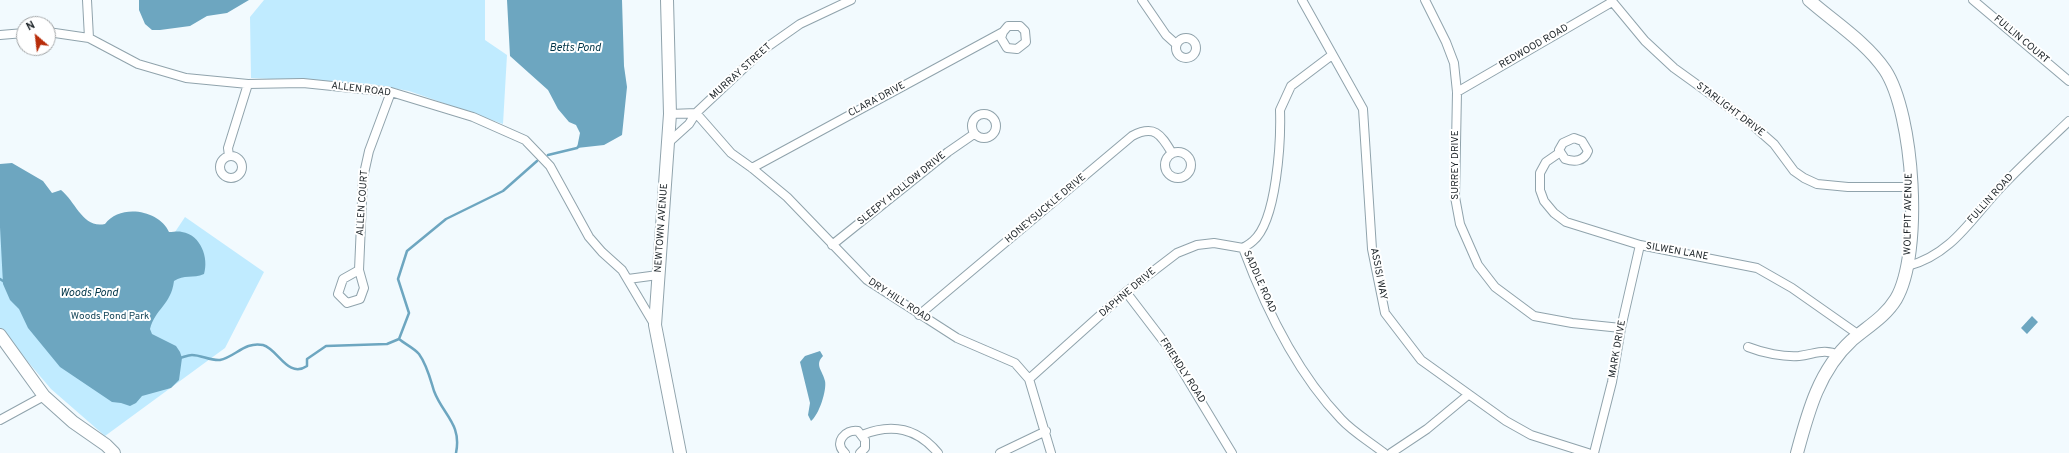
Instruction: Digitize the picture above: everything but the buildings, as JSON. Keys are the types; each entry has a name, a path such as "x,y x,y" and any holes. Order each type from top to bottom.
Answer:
{"street":[{"path":"87,0 89,38"},
{"name":"NEWTOWN AVENUE","path":"667,0 670,114 655,325 680,453"},
{"name":"MURRAY STREET","path":"668,143 689,124 696,113 763,50 800,24 851,0"},
{"path":"1142,0 1166,35 1176,44"},
{"name":"ASSISI WAY","path":"1302,0 1363,109 1372,249 1385,313 1421,360 1468,395 1506,421 1531,435 1588,453"},
{"name":"SURREY DRIVE","path":"1425,0 1446,42 1454,63 1457,92 1455,197 1460,224 1478,265 1495,287 1534,316 1572,323 1620,328"},
{"name":"WOLFPIT AVENUE","path":"1797,453 1814,396 1825,374 1838,355 1859,335 1880,319 1894,303 1901,289 1908,266 1911,187 1909,150 1904,118 1898,96 1888,76 1867,49 1809,0"},
{"name":"FULLIN COURT","path":"1973,0 2069,81"},
{"name":"REDWOOD ROAD","path":"1457,92 1612,1"},
{"name":"STARLIGHT DRIVE","path":"1612,1 1645,41 1674,68 1749,122 1774,144 1794,171 1804,178 1817,184 1848,187 1911,187"},
{"name":"CLARA DRIVE","path":"752,168 1003,32"},
{"name":"ALLEN ROAD","path":"56,33 89,38 138,64 186,78 248,84 303,83 392,92 473,117 525,140 550,166 590,237 602,252 622,270 655,325"},
{"path":"0,35 16,34"},
{"name":"SADDLE ROAD","path":"1332,55 1291,86 1285,99 1280,110 1276,172 1272,202 1265,223 1254,241 1243,248 1263,296 1297,363 1341,419 1384,453"},
{"path":"230,156 228,148 248,84"},
{"name":"ALLEN COURT","path":"359,270 363,178 369,151 392,92"},
{"path":"670,114 696,113"},
{"name":"DRY HILL ROAD","path":"696,113 731,153 787,197 832,246 867,280 919,315 957,338 1015,363 1029,379 1046,431 1051,453"},
{"name":"FULLIN ROAD","path":"1908,266 1929,259 1948,247 2005,183 2069,121"},
{"name":"HONEYSUCKLE DRIVE","path":"919,315 1132,136 1148,130 1158,133 1163,138 1172,153"},
{"name":"SLEEPY HOLLOW DRIVE","path":"832,246 948,152 974,134"},
{"name":"SILWEN LANE","path":"1559,153 1546,162 1540,173 1540,190 1544,201 1554,213 1566,222 1640,245 1757,268 1792,288 1859,335"},
{"name":"DAPHNE DRIVE","path":"1029,379 1126,292 1177,253 1197,245 1214,243 1243,248"},
{"name":"MARK DRIVE","path":"1594,453 1612,382 1620,328 1640,245"},
{"path":"628,279 658,274"},
{"name":"FRIENDLY ROAD","path":"1126,292 1168,347 1232,453"},
{"path":"0,335 44,396 73,422 106,445 114,453"},
{"path":"1748,347 1775,354 1799,356 1830,351 1838,355"},
{"path":"1391,453 1427,429 1468,395"},
{"path":"0,420 44,396"},
{"path":"862,435 880,428 900,429 922,437 938,453"},
{"path":"845,453 840,446 840,440 844,433 851,430 862,435 865,440 865,448 860,453"},
{"path":"1000,453 1046,431"}],"green space":[{"path":"264,0 485,0 485,40 507,55 503,124 409,91 371,84 251,78 250,17"},
{"name":"Woods Pond","path":"0,169 51,205 81,222 93,226 102,226 115,216 169,241 185,217 264,272 225,348 105,436 51,389 0,329"}],"water":[{"path":"139,0 249,0 227,13 207,16 190,26 152,30 145,24 139,10"},
{"name":"Betts Pond","path":"507,0 622,0 624,66 627,87 622,135 604,145 577,148 580,133 576,125 569,122 558,109 548,90 510,56"},
{"name":"Woods Pond","path":"12,163 43,181 52,193 61,190 85,219 91,222 105,224 112,217 120,213 139,212 149,214 157,219 164,224 169,232 189,234 199,242 204,254 204,274 181,278 174,281 170,296 155,316 150,329 152,334 176,346 180,352 182,358 179,380 171,388 142,396 136,403 130,406 112,402 60,367 28,328 19,309 10,300 3,284 0,227 0,164"},
{"path":"2032,316 2038,322 2027,334 2021,328"},
{"path":"820,351 823,356 820,359 819,365 825,381 825,390 822,402 811,421 808,415 810,403 800,362 805,356"}],"waterway":[{"path":"548,155 577,148 579,146"},
{"path":"399,339 409,313 398,279 407,251 446,219 503,191 537,161"},
{"path":"0,279 6,283"},
{"path":"399,339 417,352 424,363 434,391 454,427 457,443 456,453"},
{"path":"180,358 192,355 213,360 220,360 231,356 245,347 257,344 263,345 274,352 294,369 300,369 307,366 307,359 326,346 387,344 399,339"}],"park label":[{"name":"Woods Pond Park","path":"110,317"}]}
